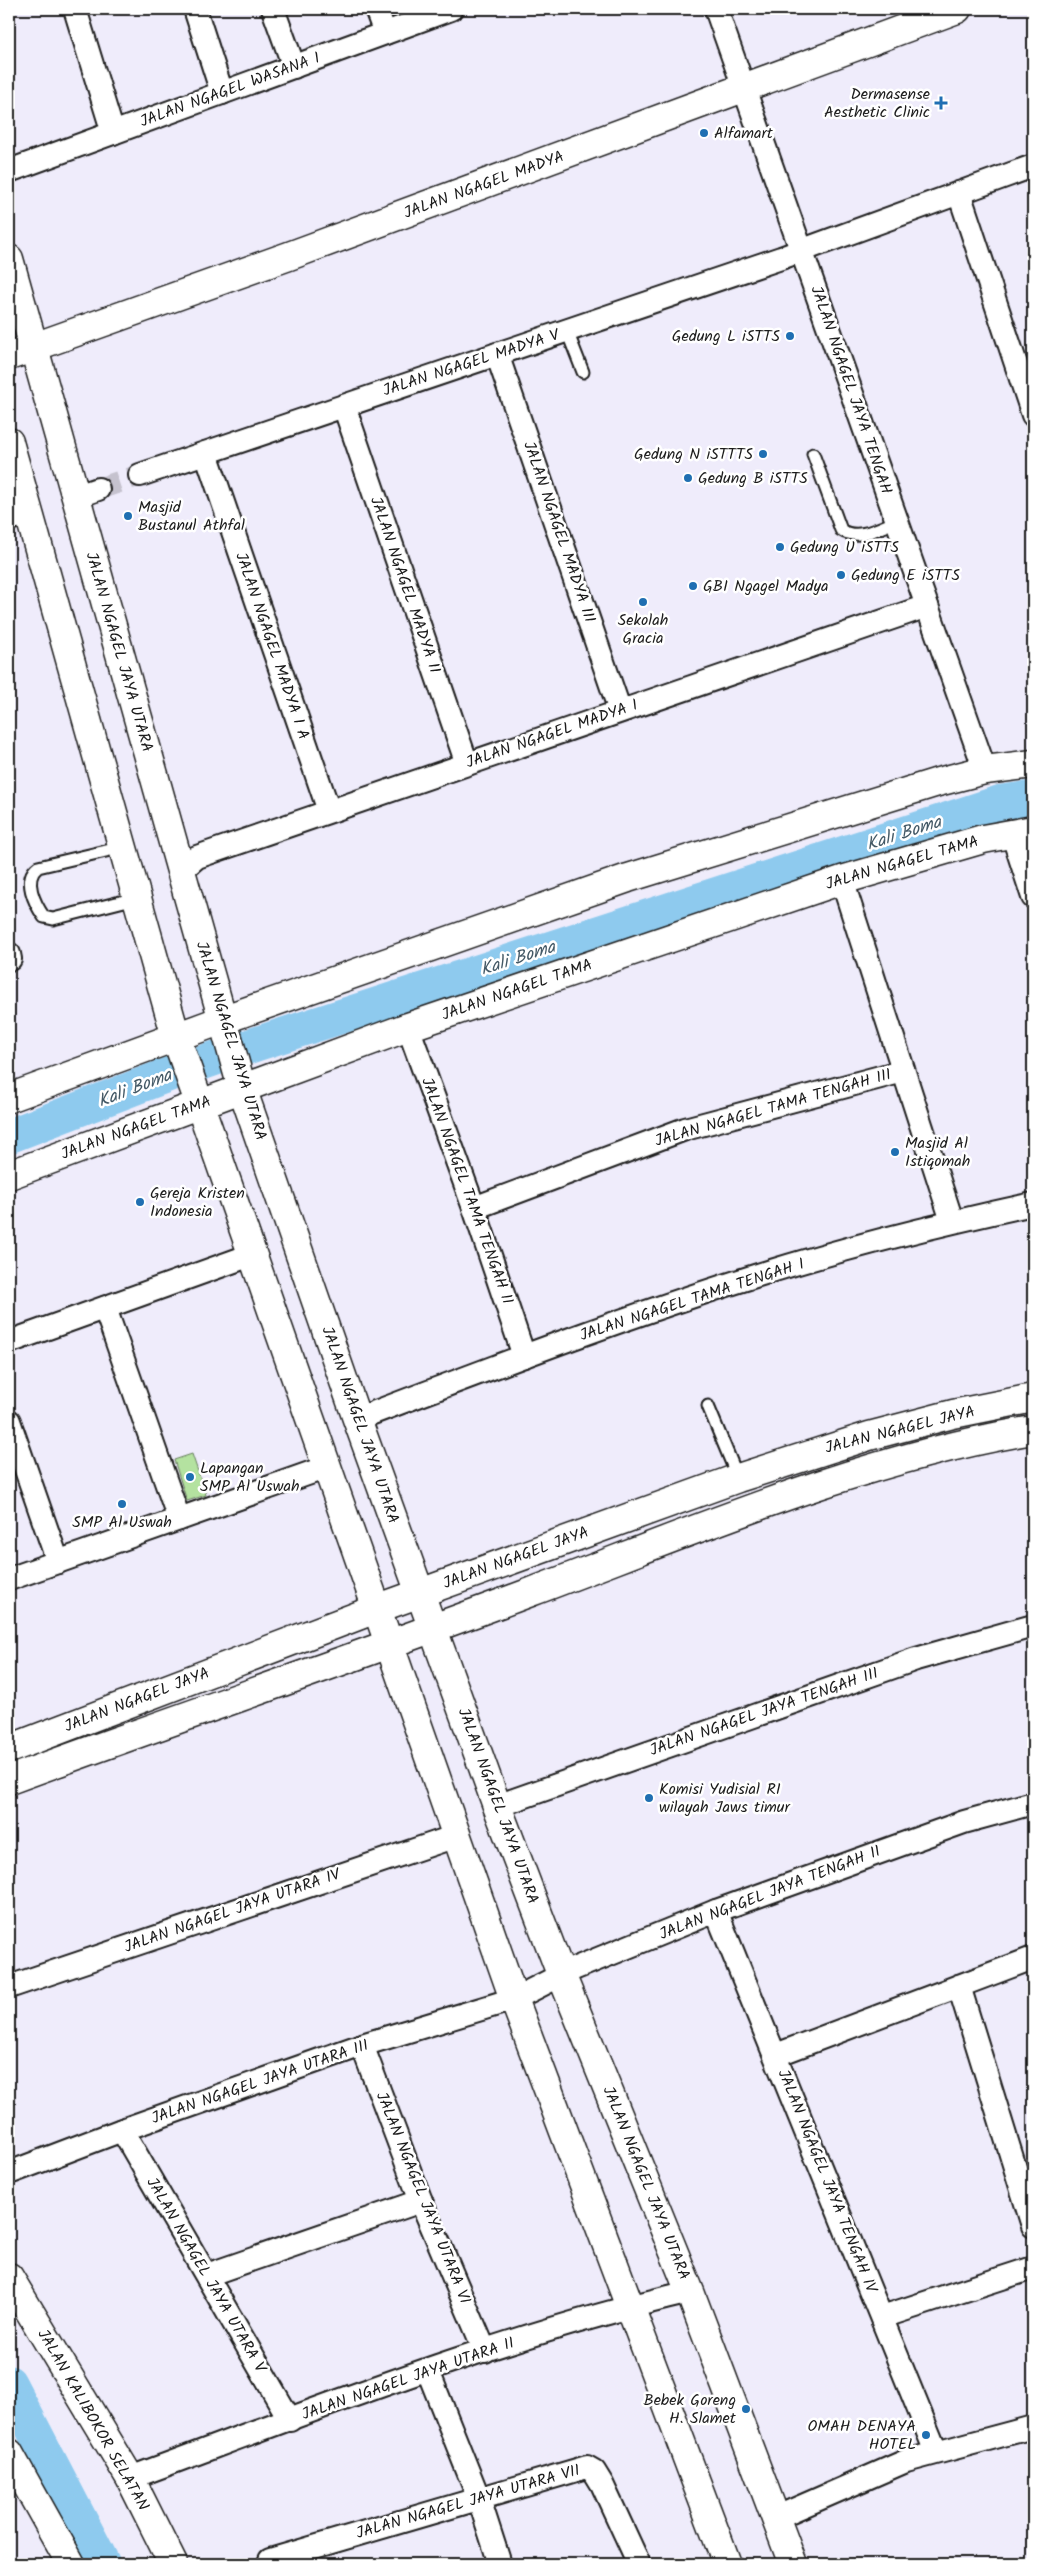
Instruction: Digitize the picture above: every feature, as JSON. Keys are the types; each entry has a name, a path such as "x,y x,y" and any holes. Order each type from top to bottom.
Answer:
{"street":[{"path":"75,9 113,133"},
{"path":"195,9 222,92"},
{"path":"273,9 294,67"},
{"path":"376,9 385,33"},
{"name":"JALAN NGAGEL WASANA I","path":"9,171 451,9"},
{"name":"JALAN NGAGEL JAYA TENGAH","path":"716,9 985,770"},
{"name":"JALAN NGAGEL MADYA","path":"21,352 289,256 957,9"},
{"name":"JALAN NGAGEL MADYA V","path":"140,475 802,250 1033,166"},
{"path":"959,193 1033,416"},
{"name":"JALAN NGAGEL JAYA UTARA","path":"9,258 21,352 87,493 182,870 223,1025 240,1080 358,1419 497,1806 561,1974 690,2292 792,2564"},
{"name":"JALAN NGAGEL MADYA III","path":"497,354 620,711"},
{"name":"JALAN NGAGEL MADYA II","path":"344,406 467,764"},
{"path":"9,442 19,516 123,847 178,1042 251,1255 514,1999 628,2306 727,2564"},
{"name":"JALAN NGAGEL MADYA I A","path":"206,453 329,811"},
{"name":"JALAN NGAGEL MADYA I","path":"182,870 197,857 927,606"},
{"path":"9,1098 178,1042 628,878 938,782 985,770 1033,764"},
{"path":"1022,831 1033,897"},
{"name":"JALAN NGAGEL TAMA","path":"9,1175 196,1095 240,1080 408,1027 842,880 983,839 1022,831"},
{"path":"842,880 952,1221"},
{"name":"JALAN NGAGEL TAMA TENGAH II","path":"408,1027 474,1208 524,1356"},
{"name":"JALAN NGAGEL TAMA TENGAH III","path":"474,1208 694,1127 903,1071"},
{"name":"JALAN NGAGEL TAMA TENGAH I","path":"358,1419 524,1356 745,1279 952,1221 1033,1204"},
{"path":"9,1342 251,1255"},
{"path":"105,1308 179,1519"},
{"name":"JALAN NGAGEL JAYA","path":"9,1749 376,1609 738,1478 838,1445 953,1414 1033,1398"},
{"path":"9,1421 58,1562"},
{"name":"JALAN NGAGEL JAYA","path":"9,1780 434,1628 764,1505 846,1477 948,1446 1033,1430"},
{"path":"838,1445 846,1477"},
{"path":"9,1579 327,1467"},
{"name":"JALAN NGAGEL JAYA TENGAH III","path":"497,1806 909,1662 1033,1626"},
{"name":"JALAN NGAGEL JAYA TENGAH II","path":"514,1999 561,1974 716,1911 964,1822 1033,1803"},
{"name":"JALAN NGAGEL JAYA UTARA IV","path":"9,1987 456,1836"},
{"name":"JALAN NGAGEL JAYA TENGAH IV","path":"716,1911 936,2452"},
{"path":"776,2055 1033,1958"},
{"path":"959,1986 1033,2226"},
{"name":"JALAN NGAGEL JAYA UTARA III","path":"9,2173 122,2130 362,2045 514,1999"},
{"name":"JALAN NGAGEL JAYA UTARA VI","path":"362,2045 421,2200 485,2351"},
{"name":"JALAN NGAGEL JAYA UTARA V","path":"122,2130 290,2420"},
{"path":"207,2275 421,2200"},
{"path":"882,2317 1033,2268"},
{"name":"JALAN KALIBOKOR SELATAN","path":"9,2277 130,2478 173,2564"},
{"name":"JALAN NGAGEL JAYA UTARA II","path":"130,2478 485,2351 628,2306 690,2292"},
{"path":"428,2371 479,2499 500,2564"},
{"path":"775,2518 906,2461 1033,2427"},
{"path":"9,2452 71,2564"},
{"name":"JALAN NGAGEL JAYA UTARA VII","path":"270,2560 586,2467 591,2469 602,2484 639,2564"}],"lane":[{"path":"567,331 583,372"},
{"path":"813,454 841,530 850,535 857,535 897,521"},
{"path":"123,847 38,868 31,872 29,879 36,905 44,917 53,919 136,898"},
{"path":"708,1406 738,1478"}],"green space":[{"name":"Lapangan SMP Al Uswah","path":"192,1454 206,1495 187,1501 174,1460"}],"waterway":[{"name":"Kali Boma","path":"9,1136 170,1074 256,1044 1002,802 1033,798"},
{"path":"9,2383 103,2564"}],"tunnel":[{"path":"98,489 140,475"}],"place":[{"name":"Dermasense Aesthetic Clinic","path":"941,103"},
{"name":"Alfamart","path":"704,133"},
{"name":"Gedung L iSTTS","path":"790,336"},
{"name":"Gedung N iSTTTS","path":"763,454"},
{"name":"Gedung B iSTTS","path":"688,478"},
{"name":"Masjid Bustanul Athfal","path":"128,516"},
{"name":"Gedung U iSTTS","path":"780,547"},
{"name":"Gedung E iSTTS","path":"841,575"},
{"name":"GBI Ngagel Madya","path":"693,586"},
{"name":"Sekolah Gracia","path":"643,602"},
{"name":"Masjid Al Istiqomah","path":"895,1152"},
{"name":"Gereja Kristen Indonesia","path":"140,1202"},
{"name":"Lapangan SMP Al Uswah","path":"190,1477"},
{"name":"SMP Al Uswah","path":"122,1504"},
{"name":"Komisi Yudisial RI wilayah Jaws timur","path":"649,1798"},
{"name":"Bebek Goreng H. Slamet","path":"746,2409"},
{"name":"OMAH DENAYA HOTEL","path":"926,2435"}]}
